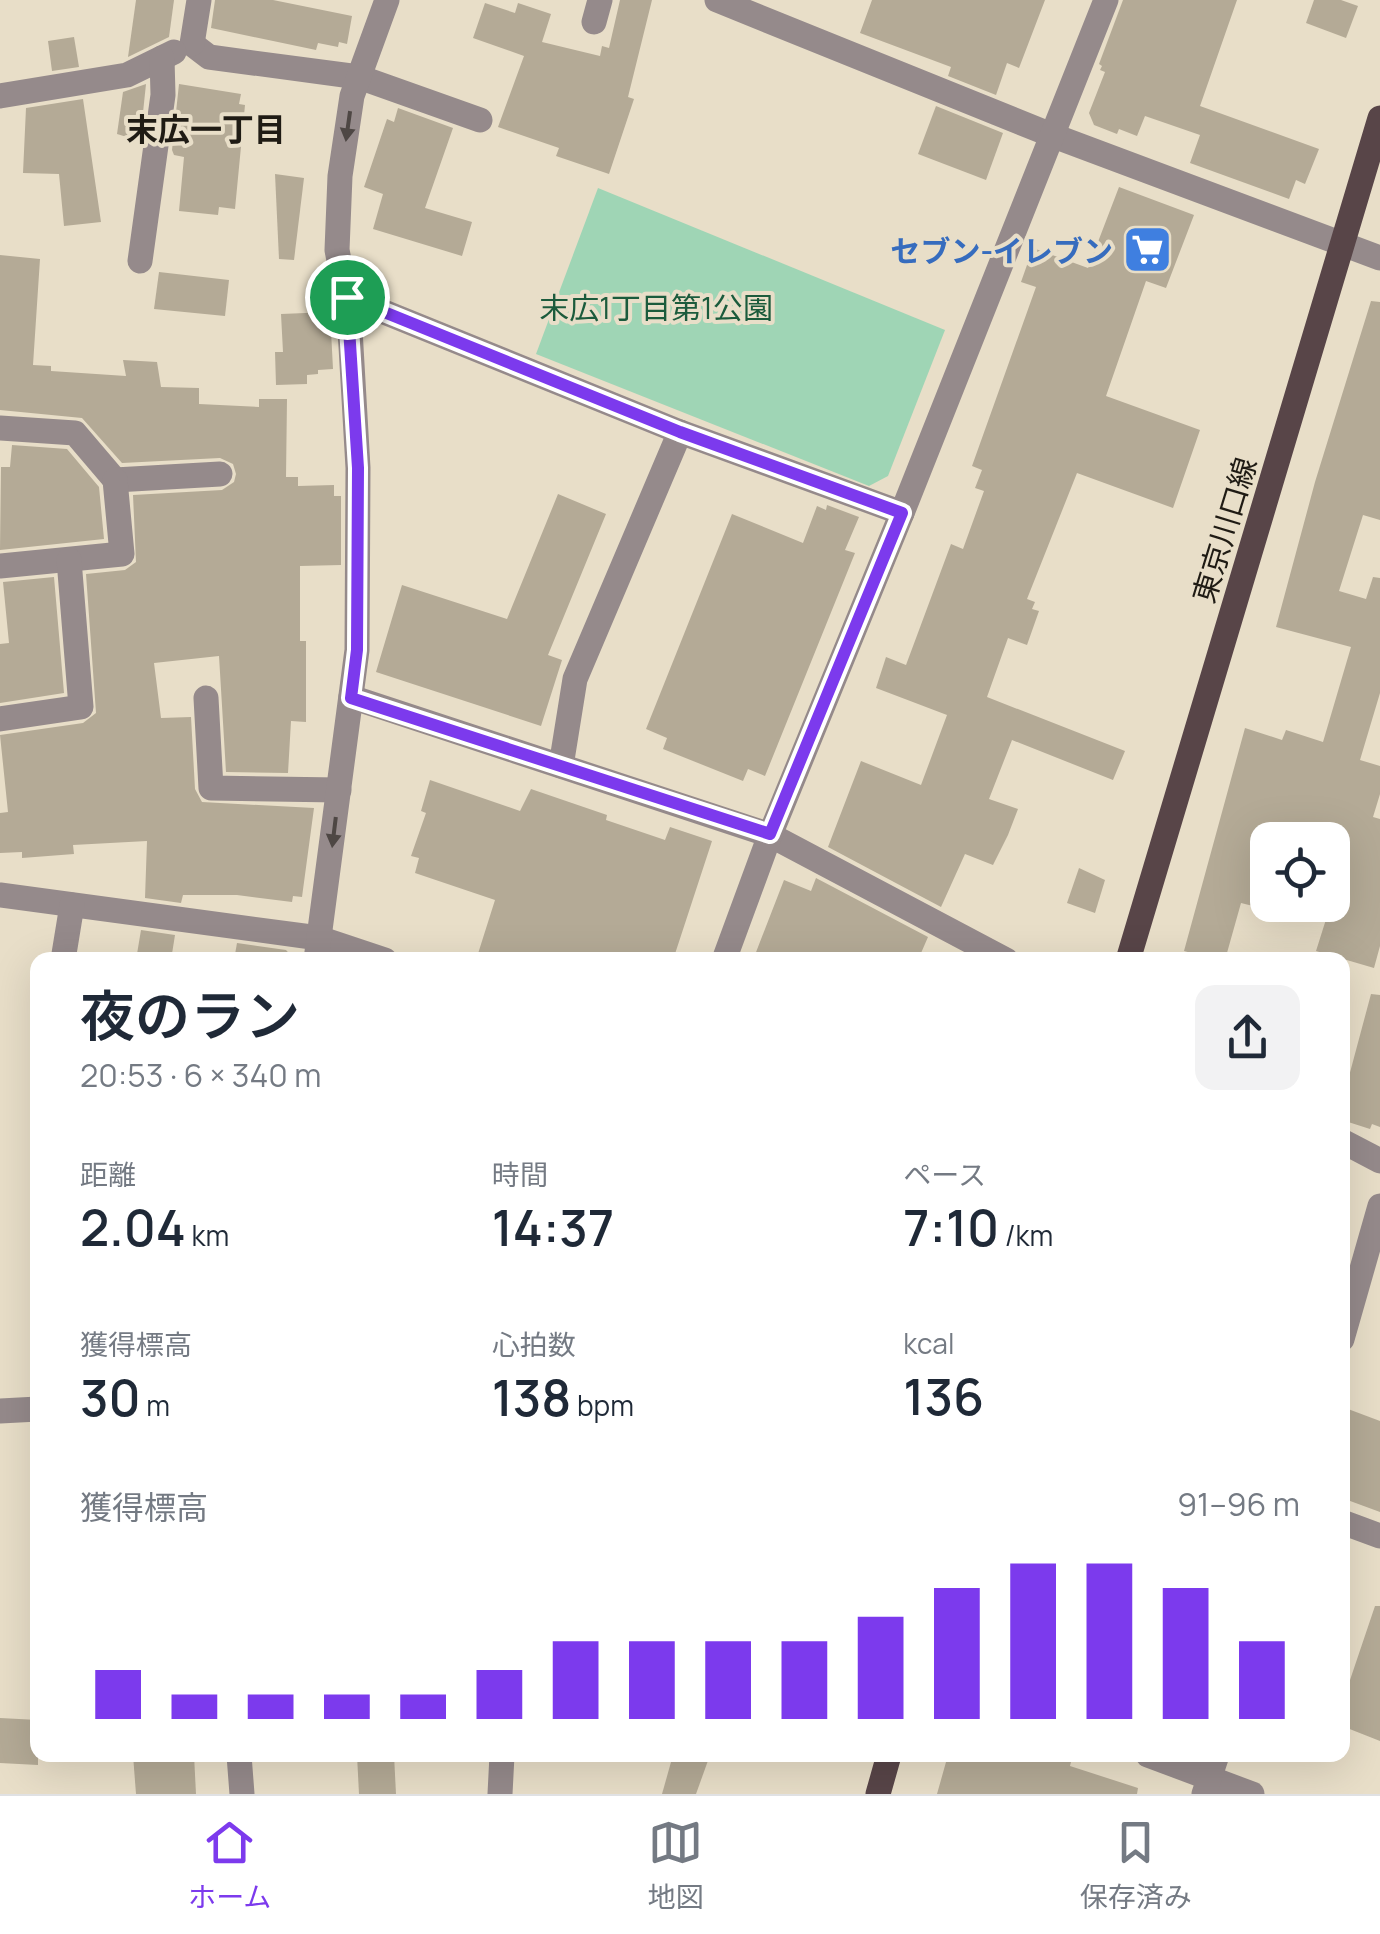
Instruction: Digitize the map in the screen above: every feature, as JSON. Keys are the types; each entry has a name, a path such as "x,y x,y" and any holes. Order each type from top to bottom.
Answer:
{"main road":[{"name":"東京川口線","path":"1130,952 1380,118"},
{"path":"878,1794 887,1762"}],"street":[{"path":"192,44 199,0"},
{"path":"0,895 318,949 357,650 358,468 347,297 337,250 340,176 352,96 388,0"},
{"path":"717,0 1054,136 1380,258"},
{"path":"727,952 770,834 1106,0"},
{"path":"0,96 127,75 192,44"},
{"path":"192,44 209,56 359,77 480,120"},
{"path":"140,260 163,95 162,58"},
{"path":"347,297 680,432 902,513"},
{"path":"0,428 75,433 115,480 122,554 0,566"},
{"path":"561,766 575,680 680,432"},
{"path":"115,480 220,474"},
{"path":"0,719 81,707 69,560"},
{"path":"206,698 211,788 339,790"},
{"path":"351,698 770,834 991,952"},
{"path":"64,952 72,905"},
{"path":"1350,1145 1380,1161"},
{"path":"1350,1312 1380,1206"},
{"path":"0,1411 30,1409"},
{"path":"1350,1525 1380,1536"},
{"path":"240,1762 242,1794"},
{"path":"500,1794 502,1762"},
{"path":"1169,1762 1252,1794"}],"green space":[{"name":"末広1丁目第1公園","path":"598,188 945,330 888,476 869,486 536,354"}],"building":[{"path":"136,0 174,0 169,37 128,57"},
{"path":"215,0 273,0 352,16 347,44 339,42 338,47 318,43 316,50 211,28"},
{"path":"620,0 652,0 628,97 634,99 609,174 556,156 559,148 498,127 524,56 473,38 485,3 515,13 518,3 551,14 542,42 600,56 602,46 609,48"},
{"path":"872,0 1045,0 1019,68 1007,63 996,95 948,76 951,67 860,33"},
{"path":"1123,0 1237,0 1200,106 1319,149 1305,184 1296,180 1289,199 1190,163 1200,135 1145,116 1137,136 1119,129 1117,134 1094,125 1089,113 1105,72 1099,64"},
{"path":"1314,0 1341,0 1358,6 1346,38 1306,23"},
{"path":"74,37 79,67 52,71 48,41"},
{"path":"146,84 140,141 117,134 123,92"},
{"path":"179,84 241,94 239,104 245,105 235,209 219,207 218,215 179,211 184,157 174,155 172,150"},
{"path":"83,99 101,222 64,226 59,174 23,173 26,108"},
{"path":"936,106 1003,133 986,180 918,154"},
{"path":"398,108 453,128 425,208 472,222 462,256 373,229 383,194 364,187 387,119 394,122"},
{"path":"275,174 304,178 294,260 279,259"},
{"path":"1119,187 1194,215 1166,288 1146,281 1106,396 1200,430 1173,508 1077,473 1027,599 1035,602 1032,609 1039,611 1027,645 1008,638 987,697 1125,751 1113,780 1012,740 989,799 1018,809 1008,835 993,865 965,854 941,907 828,847 861,761 921,785 947,715 876,688 886,657 906,665 951,544 963,549 984,491 975,488 982,470 972,466 1036,287 1021,282 1033,248 1088,268"},
{"path":"0,255 40,259 33,365 51,366 51,371 126,376 123,360 157,362 161,387 199,388 199,404 259,407 259,399 287,399 286,477 298,477 298,486 334,485 334,496 341,496 341,565 300,566 300,641 306,641 306,722 291,721 288,773 226,772 219,656 154,663 161,718 191,717 195,789 202,802 314,808 302,897 293,896 292,902 237,895 183,895 181,903 145,898 147,841 73,845 74,854 22,858 22,852 0,853 0,813 8,812 0,735 83,723 96,713 86,574 125,570 136,562 133,495 222,490 234,482 236,474 233,464 220,458 122,463 82,418 0,410"},
{"path":"159,272 229,280 225,316 154,309"},
{"path":"1371,301 1380,302 1380,520 1363,515 1339,591 1366,599 1373,577 1380,578 1380,693 1360,760 1380,766 1380,794 1373,817 1380,819 1380,946 1374,968 1350,961 1350,952 1316,951 1325,922 1350,922 1350,822 1250,822 1250,905 1241,903 1227,952 1184,951 1245,728 1282,740 1286,730 1323,742 1351,647 1276,627 1315,482"},
{"path":"330,312 333,369 307,375 307,384 276,385 275,352 283,352 281,314"},
{"path":"12,445 67,449 99,487 104,539 0,550 1,467 10,467"},
{"path":"558,494 606,514 548,655 562,660 541,726 376,672 402,585 507,619"},
{"path":"827,505 859,517 845,550 855,553 765,776 748,769 743,781 663,749 667,738 646,729 732,514 803,543 817,506 826,510"},
{"path":"54,577 64,693 0,703 0,644 9,643 3,582"},
{"path":"430,780 520,811 531,789 665,840 670,827 712,841 676,952 479,952 495,900 415,873 419,858 411,856 426,813 421,811"},
{"path":"1079,868 1105,880 1095,913 1067,903"},
{"path":"816,878 928,937 921,952 756,952 784,880 811,891"},
{"path":"141,930 175,935 172,952 137,952"},
{"path":"237,943 288,952 235,952"},
{"path":"1371,994 1380,995 1380,1127 1372,1124 1370,1129 1350,1123 1350,1073"},
{"path":"1350,1410 1380,1421 1380,1512 1350,1501"},
{"path":"1375,1606 1380,1606 1380,1741 1350,1729 1350,1680"},
{"path":"0,1718 30,1720 30,1762 38,1765 0,1763"},
{"path":"134,1762 194,1762 196,1794 136,1794"},
{"path":"357,1762 394,1762 396,1794 359,1794"},
{"path":"671,1762 707,1762 696,1794 662,1794"},
{"path":"946,1762 1071,1762 1070,1766 1138,1788 1137,1794 937,1794"}],"place":[{"name":"セブン-イレブン","path":"1148,250"}],"district":[{"name":"末広一丁目","path":"206,129"}],"route":[{"path":"347,297 680,432 902,513 770,834 351,698 357,650 358,468 347,297"}]}
